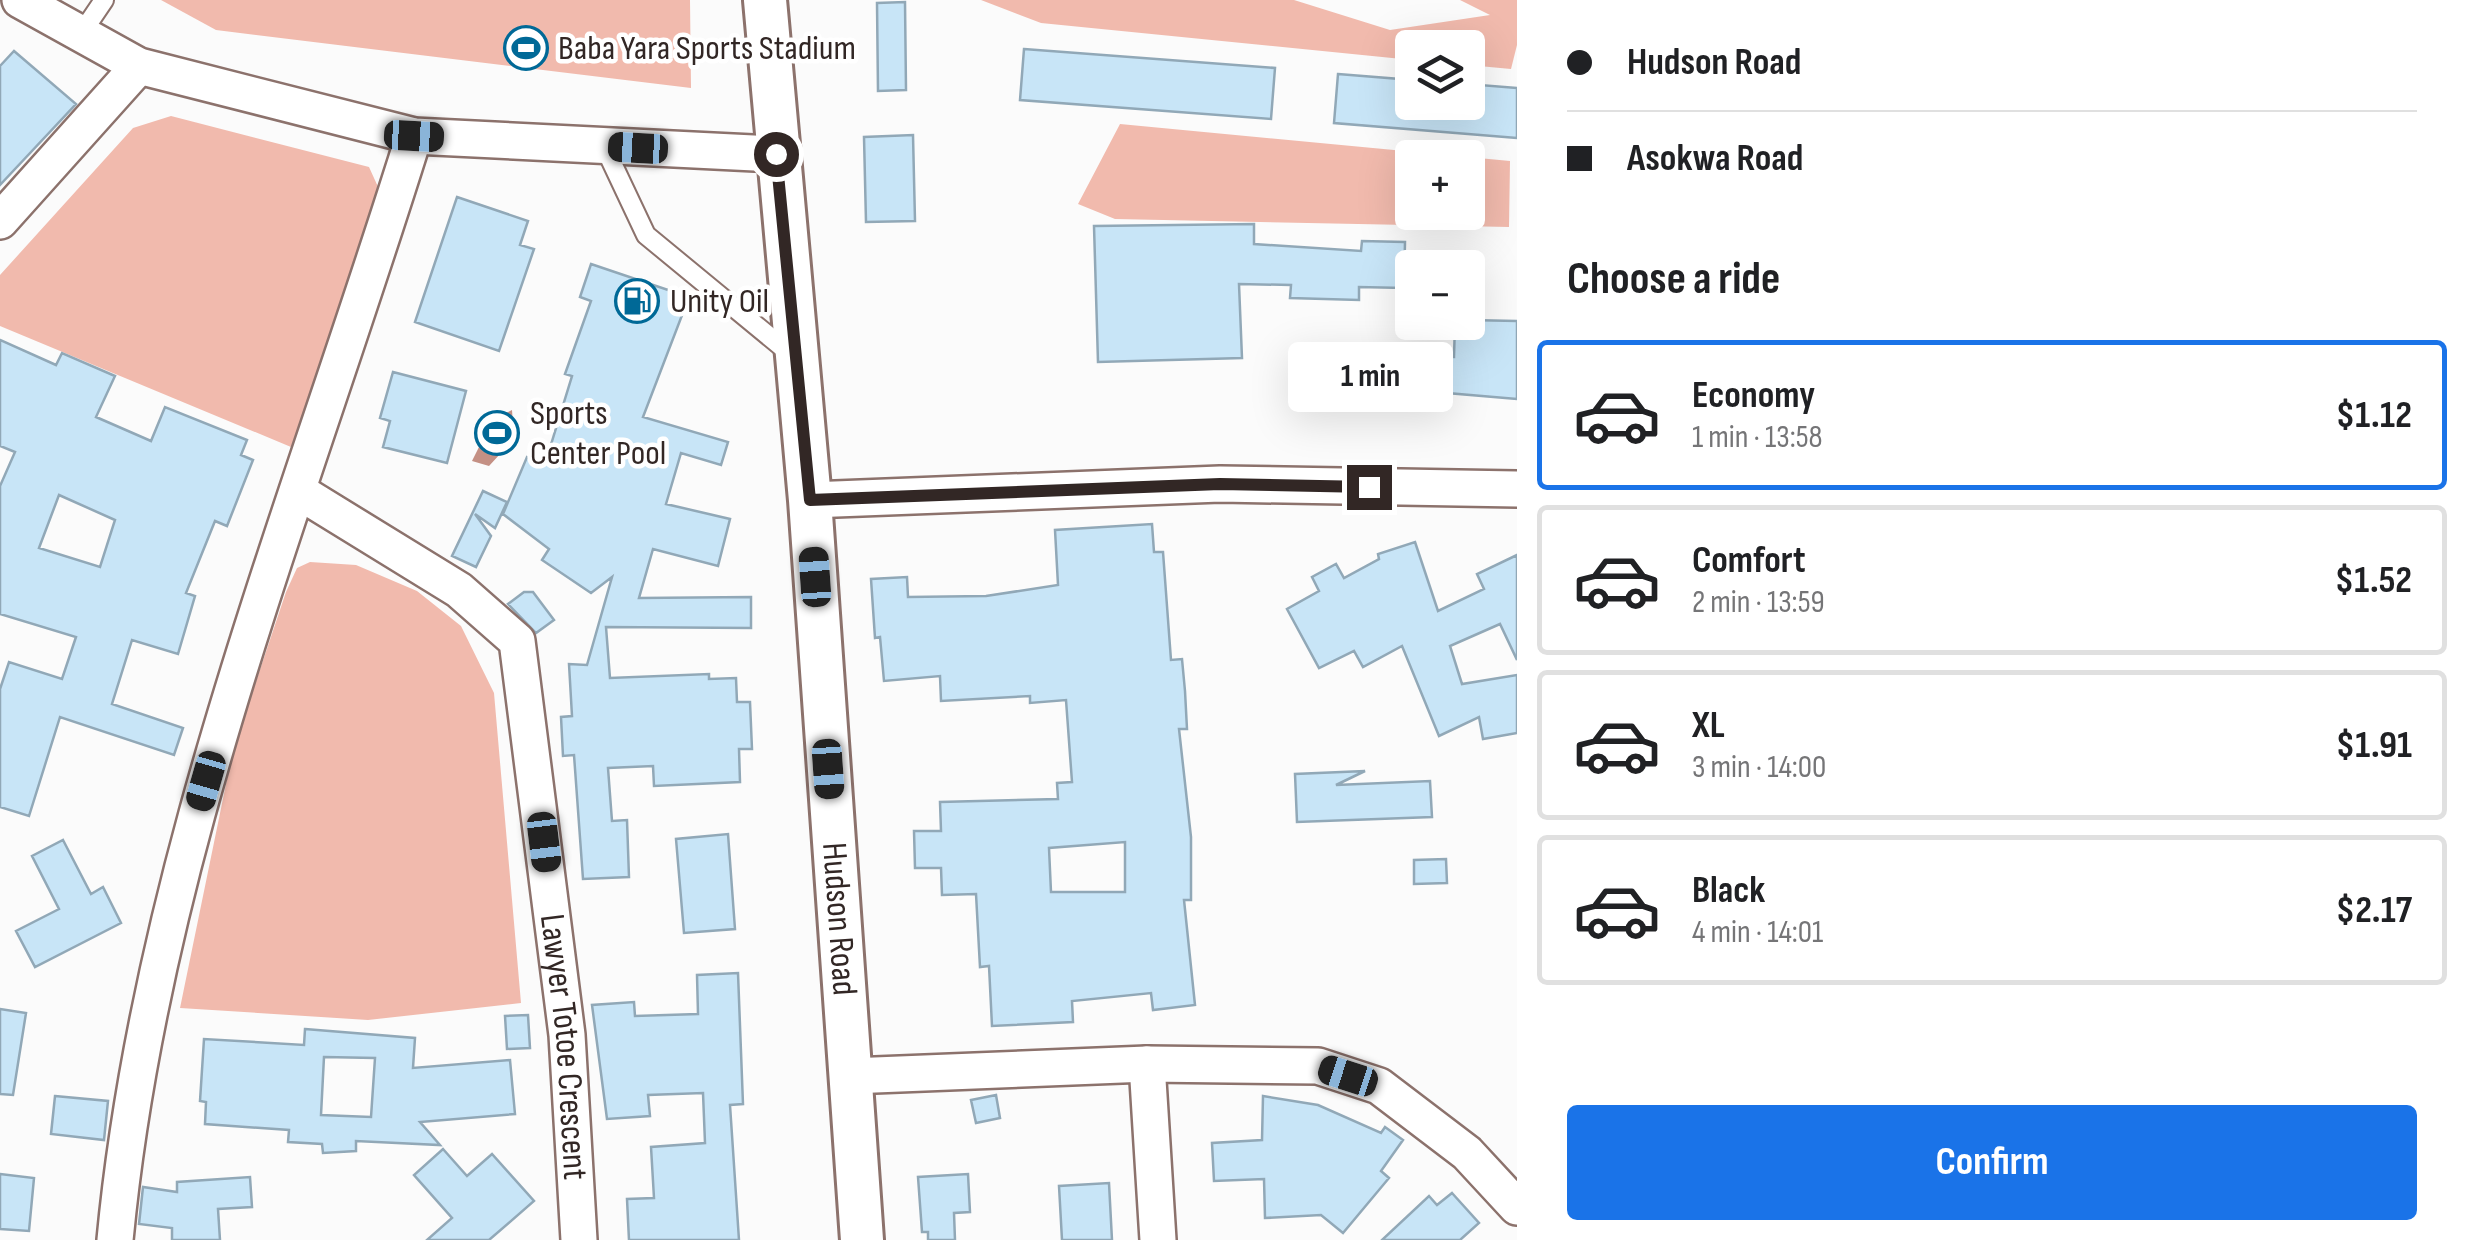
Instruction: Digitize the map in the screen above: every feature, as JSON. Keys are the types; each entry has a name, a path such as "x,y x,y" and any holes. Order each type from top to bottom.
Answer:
{"street":[{"path":"20,0 139,66 414,136 776,154"},
{"name":"Hudson Road","path":"765,0 810,500 862,1240"},
{"path":"0,221 139,66"},
{"path":"115,1240 124,1139 186,852 246,640 414,136"},
{"path":"810,500 1220,484 1517,489"},
{"name":"Lawyer Totoe Crescent","path":"298,491 459,590 517,641 566,1035 579,1240"},
{"path":"850,1076 1147,1064 1318,1066 1379,1086 1468,1153 1517,1207"},
{"path":"1147,1064 1158,1240"}],"lane":[{"path":"81,34 104,0"},
{"path":"604,146 646,236 796,359"}],"shaded area":[{"name":"Baba Yara Sports Stadium","path":"161,0 690,0 691,88 216,30"},
{"path":"981,0 1294,0 1390,30 1490,15 1460,0 1517,0 1517,45 1511,69 1485,67 1485,30 1395,30 1395,58 1041,23"},
{"path":"171,116 369,167 384,200 291,447 0,326 0,275 133,128"},
{"path":"1120,124 1395,150 1395,225 1115,219 1078,204"},
{"path":"1485,159 1510,161 1509,227 1485,227"},
{"name":"Sports Center Pool","path":"512,410 514,439 489,466 472,461 481,443 481,426"},
{"path":"310,562 356,565 417,591 461,626 494,693 521,1003 368,1020 180,1008 233,750 286,592 297,568"}],"building":[{"path":"905,2 906,90 878,91 877,3"},
{"path":"1024,49 1275,68 1271,119 1020,100"},
{"path":"14,51 76,104 0,185 0,66"},
{"path":"1338,74 1395,79 1395,120 1485,120 1485,85 1517,88 1517,138 1334,123"},
{"path":"913,135 915,221 866,222 864,137"},
{"path":"457,197 528,221 520,245 534,249 499,351 415,322"},
{"path":"1254,224 1254,244 1361,251 1362,241 1405,242 1405,250 1395,250 1395,288 1359,287 1359,300 1290,298 1291,285 1239,284 1242,358 1098,362 1094,226"},
{"path":"591,264 689,297 643,417 728,442 721,465 681,453 666,504 730,519 718,566 653,549 639,598 751,597 751,628 606,627 610,678 709,674 709,679 736,678 737,702 750,702 752,749 739,749 740,782 654,786 653,766 608,768 612,821 627,820 629,877 583,879 574,755 563,756 561,717 572,716 569,664 587,665 612,577 591,593 542,560 549,549 503,514 527,457 545,464 572,376 565,374 591,301 580,297"},
{"path":"1485,320 1517,321 1517,399 1424,391 1425,356 1454,357 1454,340 1485,340"},
{"path":"0,340 56,365 62,353 115,376 96,417 151,441 165,407 247,440 241,455 253,460 227,526 215,521 186,593 195,596 178,654 132,640 112,704 183,728 174,755 60,717 29,816 0,807 0,689 9,662 62,679 76,637 0,614 0,486 15,452 0,446","holes":["59,495 115,520 100,567 39,548"]},
{"path":"393,372 466,391 447,463 383,447 390,421 380,418"},
{"path":"483,491 507,502 495,528 475,514 491,536 476,567 452,556"},
{"path":"1152,524 1154,552 1163,552 1171,660 1182,659 1185,691 1187,729 1179,729 1191,837 1191,900 1184,900 1195,1005 1153,1010 1151,993 1072,1001 1073,1022 992,1026 989,966 980,967 976,894 942,895 941,868 915,868 914,831 941,831 940,802 1058,799 1057,783 1072,782 1066,700 1030,703 1030,696 941,701 940,676 884,681 880,637 875,638 871,579 907,577 908,597 986,596 1058,585 1055,530","holes":["1125,842 1125,892 1051,892 1049,848"]},
{"path":"1415,542 1438,611 1484,589 1477,574 1517,555 1517,660 1500,624 1450,646 1462,684 1517,675 1517,733 1483,739 1479,717 1439,736 1402,646 1363,667 1354,651 1319,668 1287,609 1319,591 1312,577 1336,564 1344,578 1379,559 1378,554"},
{"path":"524,592 533,592 554,620 536,633 508,604"},
{"path":"1365,771 1336,785 1430,781 1432,817 1297,822 1295,774"},
{"path":"728,834 735,929 684,933 676,839"},
{"path":"63,840 91,894 103,887 121,923 35,967 16,931 59,909 32,856"},
{"path":"1446,859 1447,883 1414,884 1414,860"},
{"path":"738,973 743,1104 730,1105 739,1240 629,1240 627,1199 654,1198 651,1147 705,1143 703,1093 648,1095 650,1116 607,1119 592,1005 634,1002 635,1016 698,1014 697,975"},
{"path":"0,1009 26,1013 13,1095 0,1094"},
{"path":"528,1015 530,1048 507,1049 505,1016"},
{"path":"305,1029 415,1038 413,1068 510,1060 515,1114 420,1122 440,1145 356,1141 356,1151 323,1153 322,1144 288,1142 289,1130 205,1124 206,1102 200,1101 204,1039 304,1045","holes":["324,1057 375,1058 371,1117 321,1115"]},
{"path":"996,1095 1000,1118 976,1123 971,1100"},
{"path":"55,1096 108,1101 104,1140 51,1134"},
{"path":"1263,1096 1318,1105 1381,1133 1385,1127 1403,1140 1381,1171 1389,1178 1343,1233 1321,1215 1265,1218 1264,1179 1214,1181 1212,1143 1262,1140"},
{"path":"443,1149 467,1176 492,1154 534,1201 489,1240 427,1240 452,1218 414,1175"},
{"path":"0,1174 34,1178 29,1231 0,1229"},
{"path":"968,1174 970,1212 954,1213 955,1240 928,1240 928,1232 922,1232 918,1177"},
{"path":"250,1177 252,1207 218,1209 220,1240 172,1240 172,1228 139,1224 143,1187 177,1192 177,1182"},
{"path":"1109,1183 1112,1240 1062,1240 1059,1186"},
{"path":"1452,1193 1479,1223 1460,1240 1382,1240 1429,1196 1437,1205"}],"place":[{"name":"Baba Yara Sports Stadium","path":"526,48"},
{"name":"Unity Oil","path":"637,301"},
{"name":"Sports Center Pool","path":"497,433"}],"route":[{"path":"776,154 810,500 1220,484 1369,487"}]}
